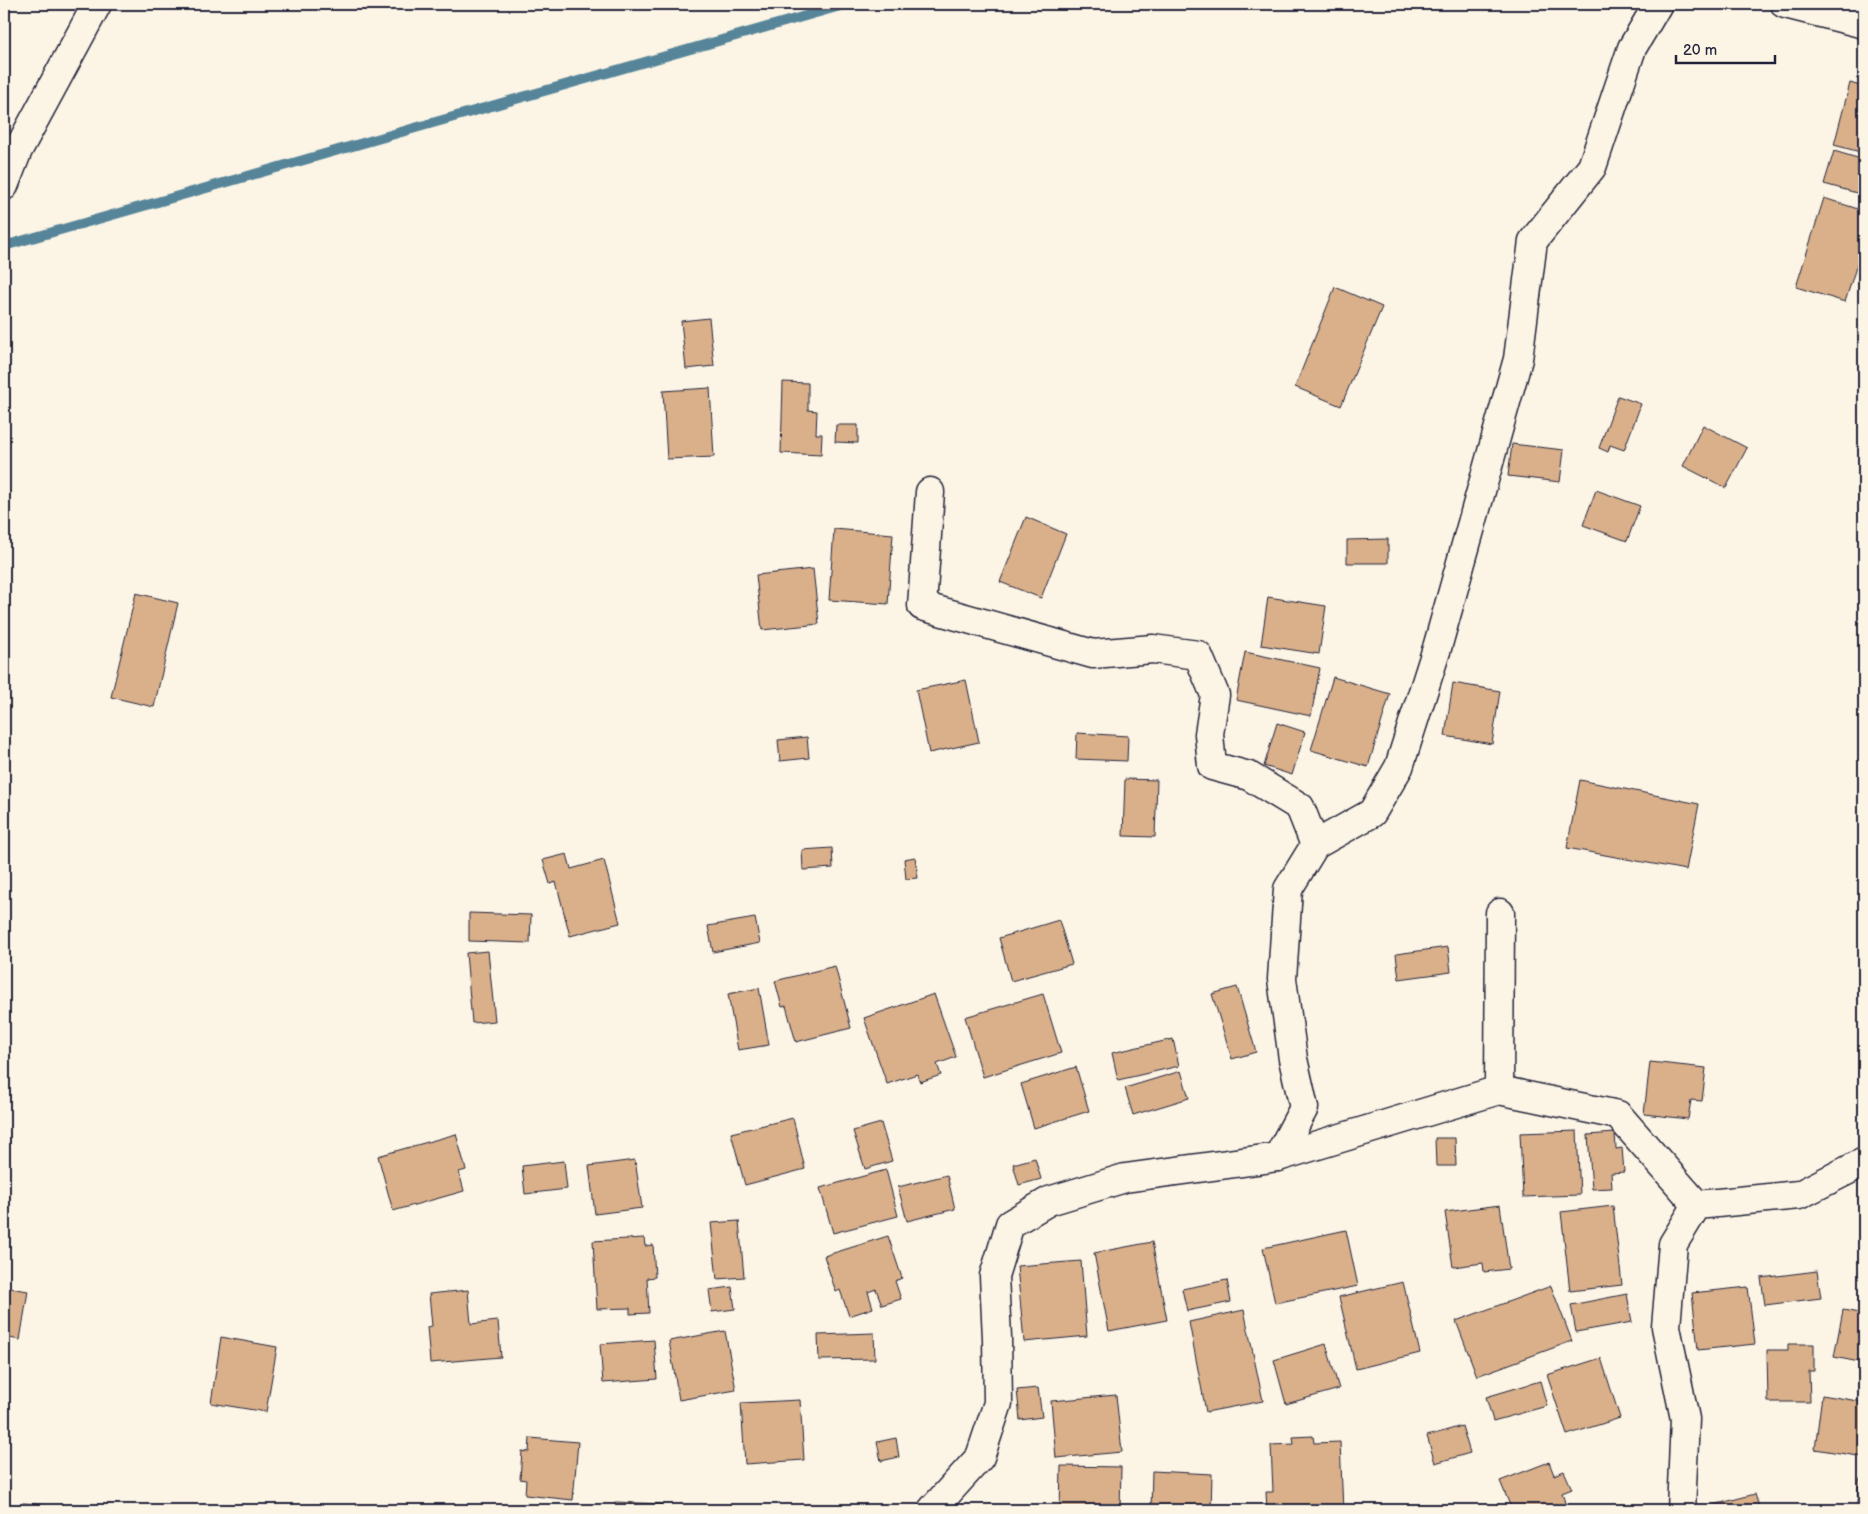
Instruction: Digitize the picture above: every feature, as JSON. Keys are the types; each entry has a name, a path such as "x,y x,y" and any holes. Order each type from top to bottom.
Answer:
{"street":[{"path":"4,186 18,150 97,4"},
{"path":"1278,1157 1304,1108 1293,1060 1282,979 1288,889 1315,845 1372,813 1399,767 1439,638 1518,359 1533,241 1592,167 1632,48 1658,4"},
{"path":"1786,4 1864,24"},
{"path":"930,492 922,606 1093,654 1153,649 1198,655 1215,695 1209,734 1212,766 1249,776 1300,807 1315,845"},
{"path":"1499,1090 1500,913"},
{"path":"932,1510 980,1457 998,1403 994,1276 1010,1224 1049,1201 1125,1178 1278,1157 1499,1090 1618,1115 1697,1205"},
{"path":"1697,1205 1799,1195 1864,1162"},
{"path":"1681,1510 1685,1418 1666,1328 1673,1244 1697,1205"}],"building":[{"path":"1850,83 1864,87 1864,153 1834,145"},
{"path":"1834,151 1864,160 1864,195 1824,184"},
{"path":"1824,198 1864,211 1864,242 1845,302 1796,287"},
{"path":"1335,287 1382,307 1341,406 1295,387"},
{"path":"709,318 714,366 686,369 681,321"},
{"path":"783,382 808,383 808,410 817,411 816,434 822,434 821,455 781,453"},
{"path":"710,388 714,457 667,459 663,391"},
{"path":"1618,396 1641,404 1624,450 1610,445 1608,452 1599,448"},
{"path":"836,425 858,425 858,443 835,442"},
{"path":"1703,425 1747,448 1726,488 1683,466"},
{"path":"1512,444 1564,450 1560,482 1508,476"},
{"path":"1596,490 1640,506 1627,541 1583,525"},
{"path":"1026,517 1066,534 1041,598 1000,582"},
{"path":"834,529 893,534 888,604 829,600"},
{"path":"1388,539 1388,563 1347,563 1347,540"},
{"path":"813,569 819,624 762,630 756,575"},
{"path":"136,593 178,603 154,707 111,697"},
{"path":"1268,597 1326,606 1319,654 1261,645"},
{"path":"1245,652 1320,668 1311,716 1236,700"},
{"path":"1333,677 1390,694 1368,767 1311,750"},
{"path":"966,680 979,742 929,753 916,690"},
{"path":"1453,683 1500,691 1492,744 1445,736"},
{"path":"1277,723 1305,732 1292,775 1264,766"},
{"path":"1077,733 1128,736 1127,761 1076,759"},
{"path":"807,737 809,758 780,761 778,740"},
{"path":"1125,779 1157,780 1155,837 1123,836"},
{"path":"1580,780 1699,804 1686,870 1567,848"},
{"path":"832,848 833,868 803,870 802,850"},
{"path":"567,854 571,869 604,860 620,923 570,936 556,882 550,884 543,860"},
{"path":"915,857 918,878 906,879 904,859"},
{"path":"469,913 531,915 530,943 469,941"},
{"path":"755,918 760,943 713,952 708,926"},
{"path":"1059,920 1072,964 1011,981 999,938"},
{"path":"1448,947 1451,972 1399,979 1396,954"},
{"path":"488,951 495,1021 472,1023 466,953"},
{"path":"835,966 851,1028 796,1042 786,1006 782,1007 775,981"},
{"path":"1237,987 1256,1052 1232,1059 1212,994"},
{"path":"759,988 769,1045 738,1050 728,994"},
{"path":"934,994 956,1057 937,1064 941,1075 920,1082 917,1074 887,1084 864,1018"},
{"path":"1043,994 1061,1053 983,1077 965,1017"},
{"path":"1173,1039 1179,1066 1118,1080 1112,1053"},
{"path":"1650,1062 1706,1068 1702,1101 1691,1100 1688,1119 1644,1114"},
{"path":"1076,1067 1089,1111 1034,1128 1021,1084"},
{"path":"1181,1071 1189,1098 1133,1115 1125,1088"},
{"path":"793,1118 805,1169 745,1185 731,1133"},
{"path":"881,1123 892,1161 865,1169 853,1131"},
{"path":"1577,1131 1580,1195 1523,1197 1520,1133"},
{"path":"1615,1133 1616,1149 1622,1148 1624,1172 1611,1173 1612,1188 1592,1189 1588,1135"},
{"path":"456,1134 466,1170 459,1172 464,1191 393,1211 378,1156"},
{"path":"1435,1138 1455,1138 1456,1166 1436,1166"},
{"path":"1035,1158 1041,1179 1019,1185 1013,1164"},
{"path":"635,1160 642,1208 595,1214 589,1166"},
{"path":"564,1161 567,1189 525,1194 522,1166"},
{"path":"886,1170 898,1216 833,1233 820,1188"},
{"path":"947,1175 955,1209 907,1221 898,1187"},
{"path":"1500,1205 1509,1269 1484,1272 1483,1263 1453,1267 1445,1212"},
{"path":"1613,1206 1622,1285 1570,1291 1561,1212"},
{"path":"739,1221 744,1277 717,1279 711,1223"},
{"path":"1346,1230 1358,1286 1275,1303 1263,1248"},
{"path":"888,1236 902,1278 895,1281 901,1299 882,1305 876,1289 868,1292 873,1308 849,1316 840,1290 836,1292 824,1256"},
{"path":"644,1238 645,1246 653,1245 655,1277 647,1278 649,1313 630,1314 630,1308 597,1309 593,1241"},
{"path":"1152,1242 1167,1320 1109,1331 1094,1253"},
{"path":"1081,1261 1087,1336 1024,1342 1017,1266"},
{"path":"1817,1271 1821,1298 1765,1305 1761,1278"},
{"path":"1227,1280 1231,1302 1187,1311 1182,1289"},
{"path":"1403,1282 1420,1353 1356,1369 1339,1297"},
{"path":"1551,1286 1572,1341 1477,1376 1456,1321"},
{"path":"4,1287 28,1291 20,1340 4,1337"},
{"path":"732,1287 735,1309 712,1312 709,1290"},
{"path":"1748,1287 1755,1344 1698,1350 1692,1293"},
{"path":"468,1290 471,1324 498,1321 501,1357 430,1363 427,1327 432,1326 429,1294"},
{"path":"1627,1294 1632,1322 1576,1332 1571,1305"},
{"path":"1244,1310 1263,1401 1206,1412 1189,1322"},
{"path":"1843,1310 1864,1314 1864,1363 1834,1357"},
{"path":"725,1331 736,1390 679,1400 669,1341"},
{"path":"874,1333 875,1359 819,1360 818,1335"},
{"path":"221,1337 277,1347 266,1412 211,1403"},
{"path":"654,1340 657,1379 603,1383 600,1344"},
{"path":"1326,1344 1339,1389 1286,1404 1274,1360"},
{"path":"1788,1344 1814,1344 1814,1371 1809,1371 1810,1402 1768,1402 1767,1350 1788,1350"},
{"path":"1601,1358 1620,1418 1567,1435 1547,1375"},
{"path":"1540,1381 1547,1406 1493,1421 1486,1397"},
{"path":"1038,1388 1042,1417 1020,1420 1017,1390"},
{"path":"1116,1395 1122,1452 1056,1458 1051,1401"},
{"path":"1822,1395 1864,1402 1864,1457 1815,1449"},
{"path":"800,1400 804,1460 745,1464 741,1403"},
{"path":"1462,1426 1470,1453 1435,1463 1427,1436"},
{"path":"1313,1436 1314,1443 1340,1442 1343,1510 1267,1510 1266,1492 1273,1492 1271,1445 1294,1444 1293,1437"},
{"path":"530,1438 578,1442 573,1500 525,1495 526,1480 520,1479 522,1451 529,1452"},
{"path":"896,1438 899,1457 881,1461 877,1442"},
{"path":"1549,1462 1554,1475 1564,1471 1572,1489 1562,1493 1567,1509 1512,1510 1500,1481"},
{"path":"1061,1466 1121,1467 1120,1510 1060,1510"},
{"path":"1152,1471 1212,1474 1211,1510 1151,1510"},
{"path":"1859,1479 1864,1479 1864,1504 1857,1504"},
{"path":"1755,1494 1760,1510 1707,1510 1706,1507"},
{"path":"615,1502 661,1504 661,1510 614,1510"},
{"path":"23,1503 62,1507 61,1510 22,1510"}],"waterway":[{"path":"4,246 847,4"}]}
